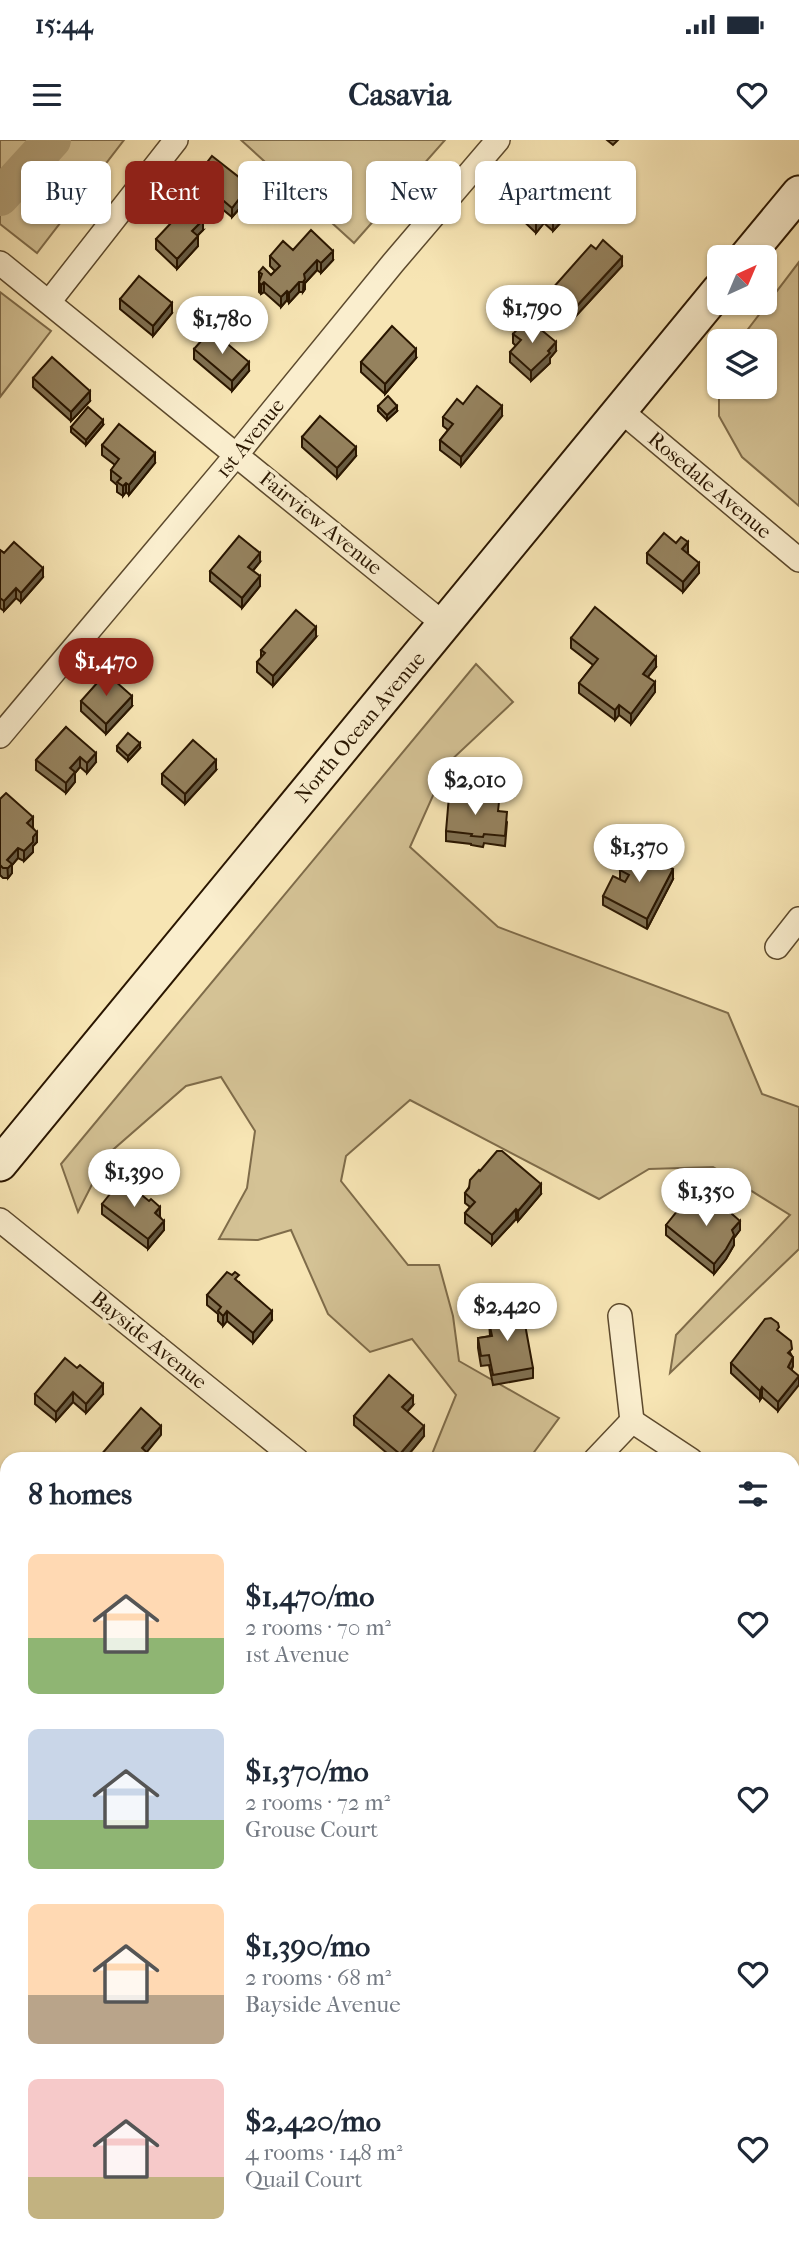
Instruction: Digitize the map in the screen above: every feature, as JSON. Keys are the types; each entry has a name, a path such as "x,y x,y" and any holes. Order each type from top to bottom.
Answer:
{"main road":[{"path":"756,245 799,192"},
{"name":"North Ocean Avenue","path":"0,1164 707,305"}],"street":[{"path":"49,302 176,140"},
{"name":"1st Avenue","path":"0,736 498,140"},
{"name":"Fairview Avenue","path":"0,263 445,625"},
{"name":"Rosedale Avenue","path":"620,410 799,560"},
{"path":"777,947 799,919"},
{"name":"Bayside Avenue","path":"0,1220 287,1452"},
{"path":"620,1316 632,1421"},
{"path":"603,1452 632,1421"},
{"path":"632,1421 679,1452"}],"shaded area":[{"path":"0,140 124,140 108,161 21,161 21,224 59,224 37,253 0,224"},
{"path":"241,140 445,140 426,161 366,161 366,224 371,224 354,243 333,224 352,224 352,161 264,161"},
{"path":"799,262 799,506 742,457 719,416 719,399 777,399 777,329 748,329 759,315 777,315 777,291"},
{"path":"0,292 51,331 0,397"},
{"path":"476,664 513,702 447,764 410,847 498,927 728,1013 762,1094 799,1107 799,1249 670,1373 676,1335 790,1215 713,1167 649,1169 599,1199 410,1100 346,1156 341,1181 408,1265 439,1265 453,1316 459,1361 559,1418 534,1452 433,1452 456,1395 412,1339 370,1352 328,1314 291,1230 258,1240 219,1239 247,1188 255,1131 221,1077 186,1086 107,1155 78,1212 61,1164"}],"building":[{"path":"224,165 238,176 238,200 232,208 224,201"},
{"path":"170,224 199,224 192,231 198,236 177,259 156,239"},
{"path":"311,230 333,251 321,263 317,260 304,274 303,282 299,282 281,297 264,282 261,285 259,282 262,274 259,272 263,267 271,275 280,266 270,256 283,241 293,250"},
{"path":"603,240 622,257 574,309 552,289 591,245 596,249"},
{"path":"139,276 172,303 153,326 120,299"},
{"path":"527,318 556,342 548,351 550,353 531,371 510,352 521,340 513,334"},
{"path":"392,326 416,349 385,384 361,362"},
{"path":"211,330 249,362 232,381 194,349"},
{"path":"52,357 90,391 71,412 33,378"},
{"path":"477,386 502,406 461,457 440,440 453,424 443,417 457,399 463,404"},
{"path":"388,396 397,406 387,415 378,406"},
{"path":"88,407 103,420 86,440 71,427"},
{"path":"320,416 356,447 337,468 302,437"},
{"path":"119,424 155,453 129,485 126,483 123,486 117,482 121,478 111,470 119,459 102,445"},
{"path":"664,533 676,543 681,537 688,542 682,549 699,563 683,582 647,553"},
{"path":"239,536 260,553 248,567 260,576 242,598 210,571"},
{"path":"14,542 43,568 21,593 16,588 4,601 0,598 0,550 4,553"},
{"path":"595,607 656,657 643,674 655,682 631,714 619,705 615,710 579,683 598,659 571,638"},
{"path":"296,610 316,627 273,676 257,662 265,653 261,650"},
{"path":"106,673 132,696 106,724 81,701"},
{"path":"66,727 96,753 87,763 80,757 70,768 75,772 66,783 36,760"},
{"path":"128,733 140,743 128,756 117,746"},
{"path":"193,740 216,760 185,794 162,774"},
{"path":"454,792 465,794 465,798 499,802 498,811 507,812 505,836 471,836 472,834 446,831 449,796 453,797"},
{"path":"6,793 33,817 27,823 37,832 33,842 24,851 18,848 7,860 12,864 3,868 0,865 0,799"},
{"path":"631,849 673,869 647,919 603,896 613,876 625,882 629,875 620,870"},
{"path":"497,1151 502,1151 541,1184 518,1211 516,1209 492,1235 465,1213 475,1202 465,1193 470,1180"},
{"path":"122,1179 160,1207 155,1213 164,1221 148,1239 102,1204"},
{"path":"721,1198 731,1200 732,1214 740,1221 732,1230 734,1235 726,1249 714,1264 666,1225 682,1205 688,1210 695,1202 711,1215 716,1210 712,1204"},
{"path":"227,1272 239,1275 235,1279 272,1311 253,1333 227,1311 223,1316 218,1311 221,1307 207,1295"},
{"path":"522,1308 533,1368 493,1375 489,1355 481,1356 478,1338 492,1336 489,1322 492,1320 491,1314"},
{"path":"771,1318 778,1323 777,1330 791,1341 792,1349 788,1353 793,1357 788,1367 799,1376 778,1402 762,1387 760,1391 731,1363 765,1319"},
{"path":"65,1358 77,1368 80,1365 103,1384 86,1404 73,1392 56,1412 35,1394"},
{"path":"389,1375 413,1396 402,1407 424,1426 402,1452 398,1452 354,1416"},
{"path":"141,1408 161,1426 142,1448 146,1452 104,1452"}],"waterway":[{"path":"0,197 52,140"}]}
